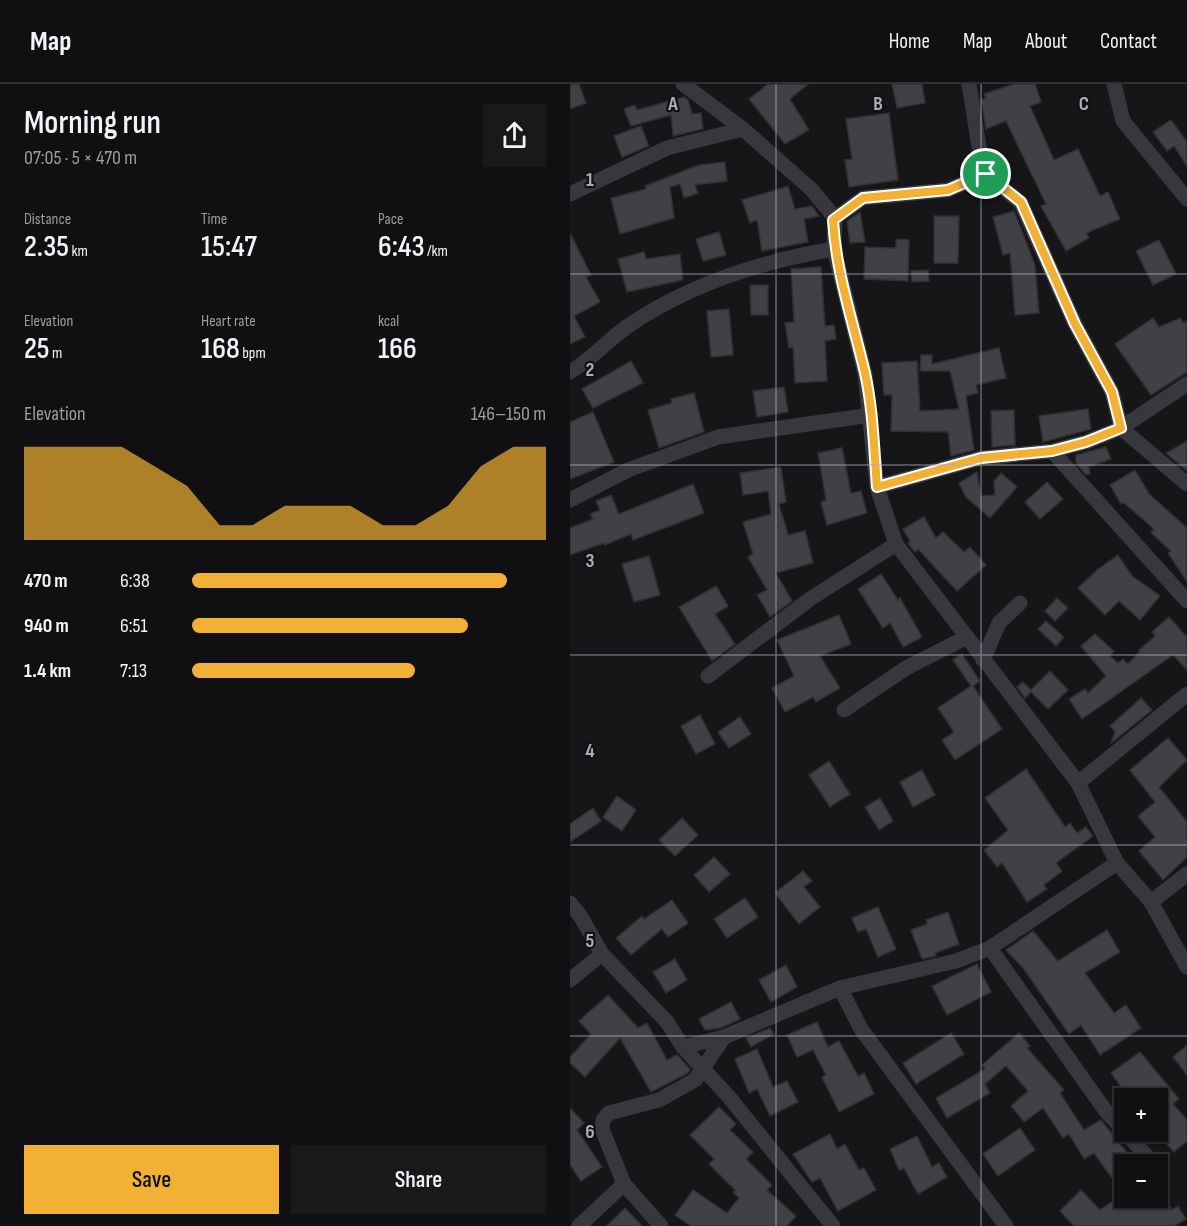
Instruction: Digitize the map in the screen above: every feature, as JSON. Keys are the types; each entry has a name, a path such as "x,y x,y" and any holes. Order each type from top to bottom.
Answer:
{"street":[{"path":"683,84 743,129 812,190 834,218 834,249 865,374 877,487 896,544 1078,783 1117,862 1150,902 1187,967"},
{"path":"969,84 981,166 986,174 1021,202 1075,324 1112,392 1121,428 1187,484"},
{"path":"1114,84 1123,120 1187,199"},
{"path":"570,194 667,148 743,129"},
{"path":"834,218 863,198 948,190 976,178 981,166"},
{"path":"570,372 629,326 683,296 730,276 809,252 834,249"},
{"path":"877,487 981,458 1052,451 1086,442 1121,428 1187,384"},
{"path":"570,500 628,470 718,437 871,415"},
{"path":"1052,451 1187,601"},
{"path":"708,676 810,599 896,544"},
{"path":"983,660 999,623 1020,603"},
{"path":"844,710 906,668 967,637"},
{"path":"1078,783 1187,694"},
{"path":"683,1047 724,1037 840,988 956,961 990,948 1117,862"},
{"path":"1150,902 1187,874"},
{"path":"570,903 581,917 602,954 667,1022 683,1047 705,1069 833,1226"},
{"path":"990,948 1105,1110 1145,1154"},
{"path":"570,980 602,954"},
{"path":"840,988 861,1029 1006,1226"},
{"path":"661,1226 624,1184 602,1129 603,1120 609,1113 659,1100 695,1080 705,1069 724,1037"},
{"path":"579,1226 624,1184"}],"building":[{"path":"570,84 579,84 586,103 570,109"},
{"path":"768,84 808,84 790,99 809,130 785,144 749,99"},
{"path":"892,84 922,84 925,103 897,108"},
{"path":"1014,84 1035,84 1041,102 1030,106 1054,160 1078,149 1100,196 1108,192 1120,219 1086,233 1089,238 1066,251 1041,206 1046,204 1006,121 986,129 981,100 986,98 984,94"},
{"path":"684,97 688,100 692,114 701,113 703,129 673,136 671,115 631,126 624,109 635,105 637,110"},
{"path":"889,113 898,180 849,187 845,160 852,159 846,119"},
{"path":"1171,120 1187,142 1187,166 1174,146 1167,151 1153,132"},
{"path":"641,126 649,146 622,157 614,136"},
{"path":"725,162 727,181 695,185 698,193 684,198 680,184 670,187 674,218 620,234 611,198 646,189 645,186 699,165"},
{"path":"788,186 795,209 812,206 819,216 804,219 808,242 762,251 757,220 750,223 742,200"},
{"path":"1014,211 1035,265 1039,313 1015,315 1010,253 1003,255 993,217"},
{"path":"860,212 865,242 850,243 847,221"},
{"path":"934,216 959,216 958,263 934,263"},
{"path":"719,232 726,255 703,261 696,239"},
{"path":"570,233 591,275 586,277 600,302 574,316 585,337 570,344"},
{"path":"896,239 909,240 908,281 864,279 865,247 896,248"},
{"path":"1159,240 1176,274 1153,285 1136,251"},
{"path":"644,252 646,259 680,254 683,280 627,292 618,259"},
{"path":"821,267 825,326 834,325 836,339 825,341 827,381 795,383 793,347 789,348 785,323 794,322 791,269"},
{"path":"928,270 929,281 912,282 911,271"},
{"path":"750,285 768,285 768,315 751,315"},
{"path":"729,309 733,355 711,357 707,311"},
{"path":"1153,318 1159,327 1181,318 1183,323 1187,321 1187,372 1151,395 1115,344"},
{"path":"999,348 1006,378 976,385 978,393 966,396 974,450 951,456 948,432 891,431 892,395 884,395 882,363 917,361 920,411 959,409 950,371 920,371 921,355 932,355 932,364"},
{"path":"631,361 643,383 593,408 582,389"},
{"path":"784,387 788,412 757,417 753,391"},
{"path":"694,393 704,432 659,448 648,410 672,403 671,399"},
{"path":"1088,409 1091,429 1043,442 1039,416"},
{"path":"1014,410 1015,445 992,447 991,411"},
{"path":"593,412 614,462 570,479 570,422"},
{"path":"1187,441 1187,471 1166,453"},
{"path":"1106,447 1111,459 1089,467 1090,474 1086,475 1076,463 1076,455"},
{"path":"842,448 851,493 861,491 867,513 827,525 821,502 826,500 818,453"},
{"path":"781,467 786,502 779,504 788,535 805,531 813,563 776,573 792,601 770,617 757,595 767,590 748,557 753,554 743,522 771,514 768,491 743,495 740,473"},
{"path":"1135,470 1149,494 1187,528 1187,582 1168,553 1171,551 1151,533 1154,529 1124,503 1121,504 1110,485"},
{"path":"977,472 981,496 995,495 994,481 1001,473 1017,487 990,518 966,497 959,483"},
{"path":"1047,482 1063,499 1040,519 1025,502"},
{"path":"693,484 704,513 633,540 631,534 605,545 604,543 570,555 570,528 593,519 590,514 600,510 596,501 611,495 619,514"},
{"path":"924,517 936,538 943,532 964,552 970,547 986,565 957,591 918,549 915,552 908,543 910,541 903,529"},
{"path":"1118,555 1132,576 1160,596 1140,620 1119,601 1105,615 1078,588"},
{"path":"649,556 660,595 634,602 622,564"},
{"path":"881,574 898,600 900,598 922,637 903,647 890,623 883,628 858,589"},
{"path":"716,586 728,606 715,614 735,644 712,661 679,607"},
{"path":"1057,598 1068,608 1055,621 1045,611"},
{"path":"839,615 851,644 820,656 840,688 816,702 813,697 785,712 772,688 794,676 777,640"},
{"path":"1169,617 1187,637 1187,670 1173,655 1082,719 1069,699 1085,689 1088,693 1106,676 1081,646 1095,634 1114,651 1110,656 1118,663 1123,659 1128,664 1155,636 1152,632"},
{"path":"1046,621 1064,637 1056,646 1038,629"},
{"path":"962,654 980,681 973,686 1002,729 955,760 942,740 954,732 938,708 971,686 953,660"},
{"path":"1050,671 1068,690 1048,709 1031,692 1025,698 1017,687 1023,682 1031,690"},
{"path":"1141,698 1152,710 1111,743 1115,732 1110,726"},
{"path":"700,715 715,744 696,754 681,726"},
{"path":"740,717 751,734 729,748 718,732"},
{"path":"1168,738 1187,760 1159,787 1187,822 1187,857 1163,880 1139,851 1155,837 1138,816 1155,802 1130,770"},
{"path":"829,761 850,794 830,807 809,775"},
{"path":"1026,769 1065,827 1070,823 1077,833 1086,827 1093,836 1056,863 1062,871 1044,885 1047,889 1027,902 1002,863 997,867 984,850 1008,830 985,798"},
{"path":"922,770 935,795 913,807 900,782"},
{"path":"617,796 636,810 622,831 603,817"},
{"path":"880,798 893,821 879,830 865,807"},
{"path":"593,808 601,821 570,842 570,824"},
{"path":"682,818 698,835 675,856 659,840"},
{"path":"714,857 730,874 709,892 694,875"},
{"path":"803,871 812,881 804,887 820,907 799,924 775,893"},
{"path":"745,898 758,917 727,938 714,919"},
{"path":"672,900 688,923 668,937 662,929 631,955 616,938 642,916 644,919"},
{"path":"878,907 896,949 878,957 866,929 858,932 852,918"},
{"path":"948,912 959,944 935,953 936,956 922,959 911,930 927,924 926,920"},
{"path":"1107,930 1120,952 1085,973 1114,1013 1126,1005 1141,1028 1100,1055 1081,1025 1069,1034 1023,968 1006,950 1033,931 1058,961"},
{"path":"675,959 687,980 666,993 653,972"},
{"path":"977,964 991,992 947,1015 932,986"},
{"path":"786,965 797,987 771,1002 759,980"},
{"path":"608,995 638,1028 647,1023 667,1060 677,1055 690,1069 688,1073 651,1092 620,1038 585,1077 570,1063 570,1057 591,1034 579,1021"},
{"path":"731,1002 740,1019 721,1028 705,1030 699,1019"},
{"path":"817,1022 828,1047 839,1041 858,1076 864,1073 874,1094 839,1112 822,1077 826,1075 813,1050 797,1057 787,1035"},
{"path":"770,1028 774,1034 751,1047 746,1038"},
{"path":"951,1033 964,1054 916,1084 903,1063"},
{"path":"1019,1033 1030,1046 1027,1048 1064,1090 1060,1093 1084,1130 1101,1120 1114,1136 1114,1142 1118,1142 1128,1154 1114,1154 1114,1181 1094,1153 1084,1159 1069,1134 1063,1138 1043,1108 1024,1122 1011,1106 1028,1091 1006,1066 985,1084 990,1093 947,1118 936,1098 985,1069 982,1065"},
{"path":"1187,1045 1187,1075 1173,1057"},
{"path":"757,1049 773,1087 787,1081 798,1102 770,1116 757,1089 749,1093 735,1059"},
{"path":"1140,1052 1179,1099 1173,1104 1187,1120 1187,1141 1174,1152 1165,1142 1168,1142 1168,1088 1122,1088 1111,1073"},
{"path":"719,1107 736,1124 730,1130 753,1152 746,1159 772,1185 767,1190 796,1216 787,1226 691,1226 675,1215 693,1190 727,1213 739,1198 733,1192 735,1190 709,1164 714,1159 690,1135"},
{"path":"570,1108 584,1123 577,1130 602,1167 581,1181 570,1165"},
{"path":"1020,1128 1035,1150 998,1176 983,1154"},
{"path":"830,1134 837,1149 845,1144 859,1170 864,1168 876,1190 838,1211 820,1178 812,1182 793,1154"},
{"path":"917,1136 932,1167 939,1163 947,1177 918,1194 904,1168 899,1170 890,1149"},
{"path":"1081,1190 1100,1210 1114,1200 1114,1208 1168,1208 1168,1204 1172,1210 1178,1206 1186,1219 1174,1226 1074,1226 1060,1211"},
{"path":"625,1208 642,1226 607,1226"}],"route":[{"path":"981,166 986,174 1021,202 1075,324 1112,392 1121,428 1086,442 1052,451 981,458 949,465 877,487 865,374 834,249 833,220 863,198 948,190 976,178 981,166"}]}
